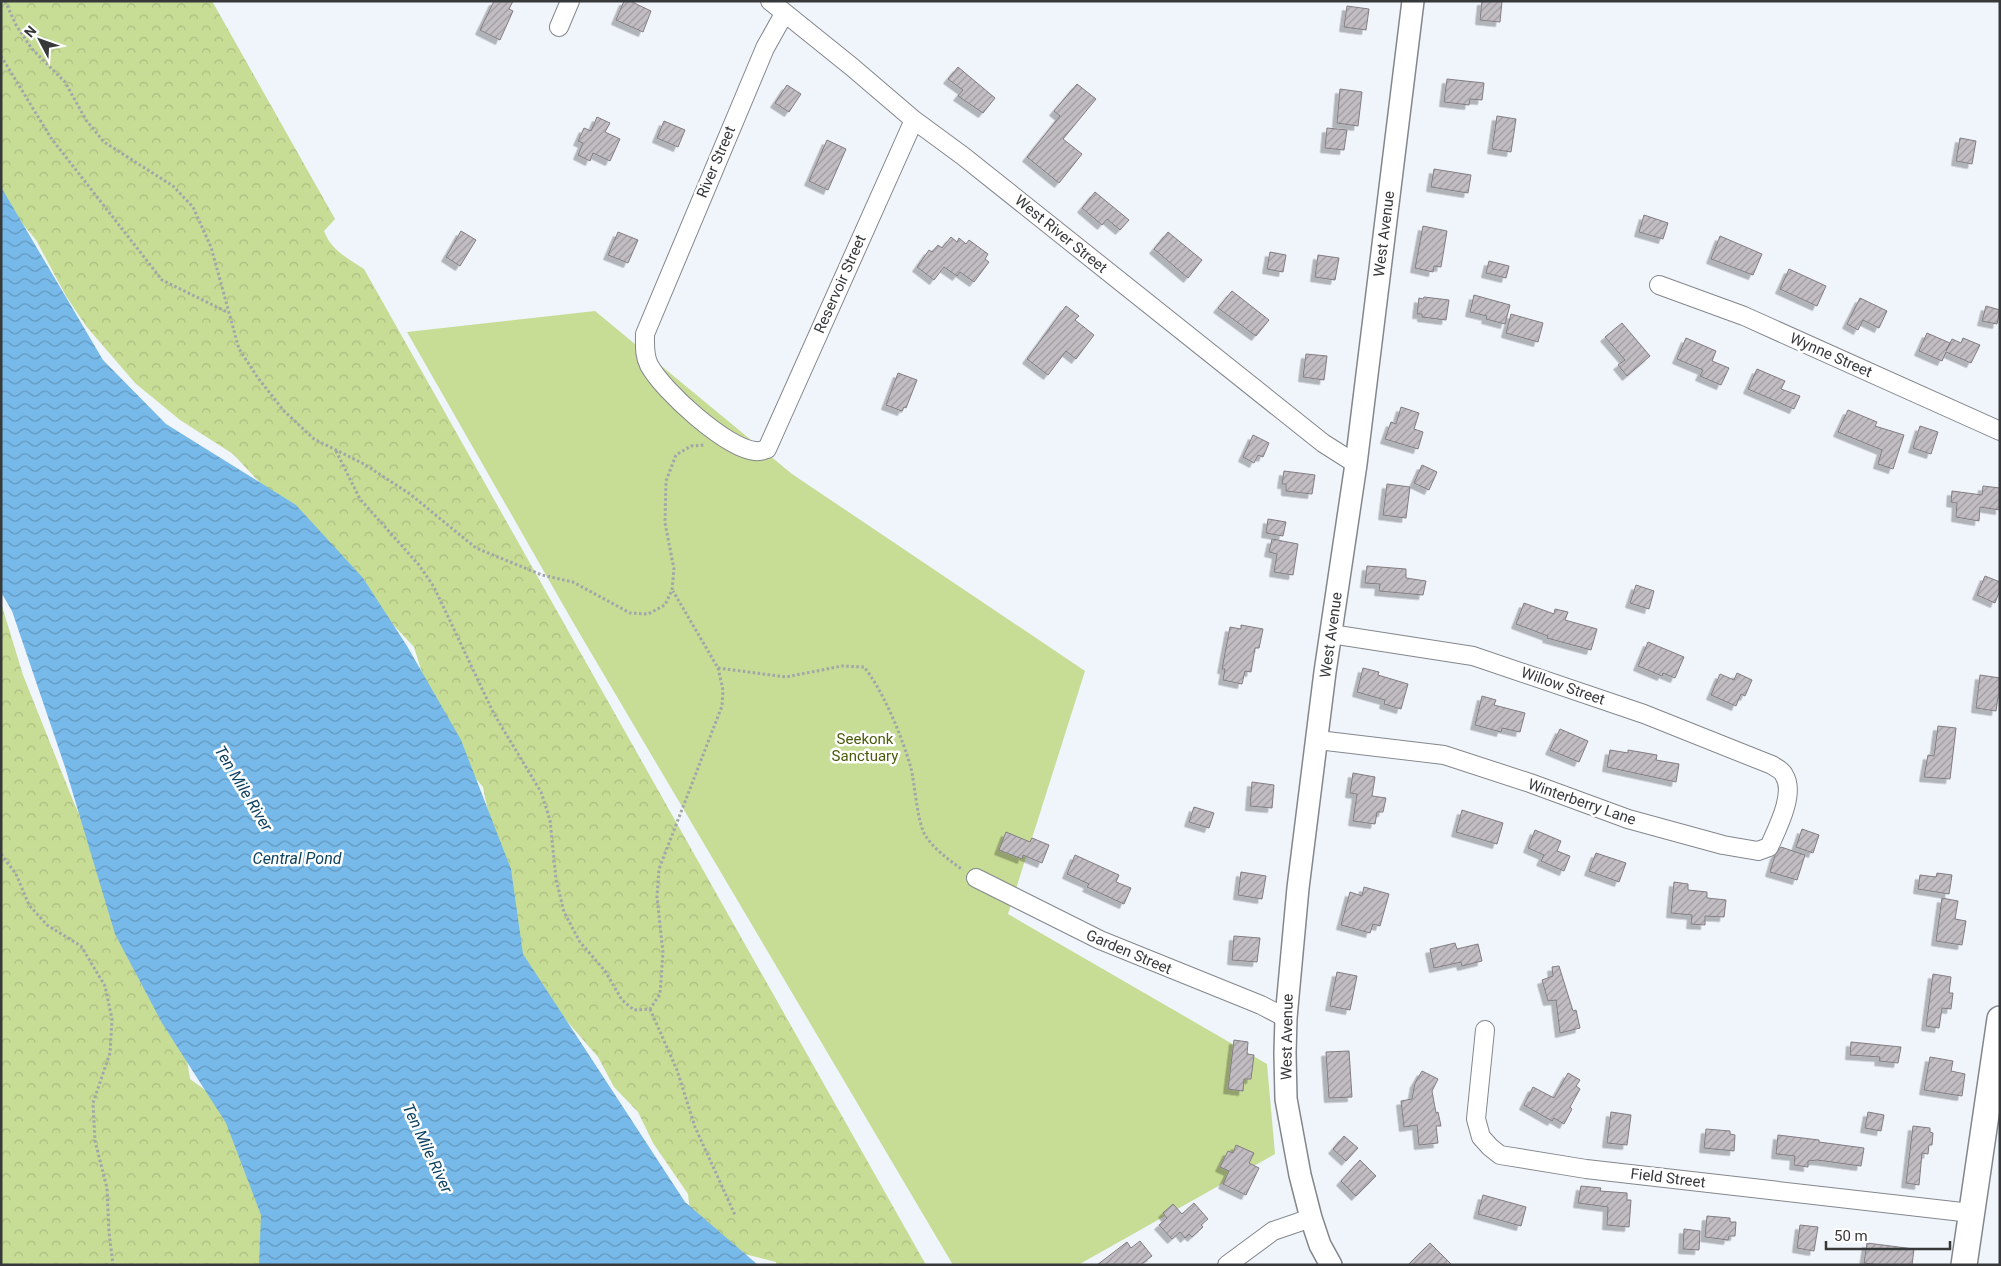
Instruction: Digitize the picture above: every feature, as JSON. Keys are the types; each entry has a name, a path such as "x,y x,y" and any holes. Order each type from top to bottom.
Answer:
{"main road":[{"path":"1964,1265 2000,1019"}],"street":[{"path":"559,27 570,1"},
{"name":"West River Street","path":"770,1 852,66 914,120 963,156 1323,443 1356,464"},
{"name":"West Avenue","path":"1331,1265 1320,1245 1311,1218 1300,1175 1286,1099 1286,1018 1298,888 1331,634 1356,464 1412,1"},
{"name":"River Street","path":"767,449 756,452 731,442 698,419 672,393 649,365 645,351 645,334 765,48 784,14"},
{"name":"Reservoir Street","path":"767,449 914,120"},
{"name":"Wynne Street","path":"1659,285 1744,316 2000,431"},
{"name":"Willow Street","path":"1331,634 1473,656 1644,714 1755,757 1784,773"},
{"name":"Winterberry Lane","path":"1318,740 1444,755 1628,819 1723,845 1758,851 1769,847 1783,813 1788,795 1788,781 1784,773"},
{"name":"Garden Street","path":"976,878 1100,940 1261,1005 1286,1018"},
{"name":"Field Street","path":"1485,1030 1476,1119 1481,1137 1500,1155 1586,1169 1645,1174 1763,1190 1971,1214"},
{"path":"1227,1265 1273,1231 1311,1218"}],"path":[{"path":"5,1 16,25 32,49 65,82 86,120 104,142 172,186 192,207 212,247 239,349 258,378 284,411 314,439 364,464 410,494 476,548 542,575 573,582 630,614 648,614 665,604 672,590 674,569 665,523 666,481 676,455 691,446 731,442"},
{"path":"1,56 51,138 162,280 230,314"},
{"path":"336,451 360,499 419,564 434,587 494,714 541,792 550,820 556,879 564,912 580,942 605,972 622,1000 634,1010 650,1009"},
{"path":"650,1009 660,994 663,953 657,897 659,869 722,706 723,690 718,668 672,590"},
{"path":"718,668 786,677 842,666 864,667 876,682 900,736 910,768 923,832 932,845 954,864 976,878"},
{"path":"1,854 16,874 29,905 47,925 81,946 104,986 112,1019 110,1053 93,1103 95,1141 107,1188 113,1265"},
{"path":"650,1009 676,1070 695,1127 735,1215"}],"green space":[{"path":"1,1 212,1 335,219 324,231 327,238 340,253 364,269 926,1265 776,1265 776,1262 745,1254 692,1230 688,1194 653,1143 638,1112 614,1087 598,1057 552,1004 516,948 483,787 464,765 423,676 414,647 233,454 180,420 135,383 86,326 66,296 36,240 12,211 1,193"},
{"name":"Seekonk Sanctuary","path":"595,311 792,474 1085,671 1008,914 1267,1064 1275,1154 1078,1265 953,1265 574,624 407,332"},
{"path":"1,603 23,675 74,803 185,1047 190,1079 220,1101 245,1113 273,1265 1,1265"}],"water":[{"name":"Central Pond","path":"1,187 103,360 166,424 296,505 363,578 407,646 461,740 511,869 523,954 685,1202 758,1265 259,1265 261,1215 226,1123 162,1023 115,934 65,767 12,611 1,592"}],"building":[{"path":"494,1 513,1 509,9 513,11 500,40 480,30"},
{"path":"624,1 630,1 651,11 643,32 616,20"},
{"path":"1482,1 1502,1 1500,22 1480,20"},
{"path":"1347,6 1369,9 1366,30 1344,27"},
{"path":"958,67 995,98 983,113 958,96 963,90 948,79"},
{"path":"1447,79 1484,83 1482,100 1470,99 1469,105 1444,102"},
{"path":"1077,84 1096,99 1063,139 1082,154 1059,183 1027,157 1060,116 1054,111"},
{"path":"787,85 801,94 789,112 775,103"},
{"path":"1340,89 1362,92 1358,126 1337,123"},
{"path":"1497,116 1516,119 1511,152 1492,149"},
{"path":"597,117 610,123 605,132 620,139 610,161 593,153 590,161 578,155 583,143 578,141 584,128 591,131"},
{"path":"664,121 685,130 678,147 657,138"},
{"path":"1327,128 1347,130 1344,150 1325,148"},
{"path":"1960,138 1976,141 1972,164 1956,161"},
{"path":"827,140 846,149 828,190 809,181"},
{"path":"1434,169 1471,175 1468,193 1431,187"},
{"path":"1095,192 1129,220 1120,230 1107,219 1102,225 1082,208"},
{"path":"1644,215 1668,223 1663,239 1639,232"},
{"path":"1423,226 1447,231 1441,267 1434,266 1433,272 1415,268"},
{"path":"461,231 476,240 460,266 446,257"},
{"path":"618,232 638,240 628,263 608,255"},
{"path":"1168,232 1202,260 1188,278 1154,249"},
{"path":"1720,236 1762,254 1753,275 1711,259"},
{"path":"951,237 957,242 959,238 966,244 969,240 988,254 985,259 989,262 974,282 960,272 957,276 944,267 934,280 917,267 929,250 932,252 938,245 942,248"},
{"path":"1270,252 1286,255 1283,272 1267,269"},
{"path":"1318,255 1339,258 1335,280 1315,277"},
{"path":"1489,261 1509,266 1506,278 1486,273"},
{"path":"1789,269 1826,286 1817,306 1780,289"},
{"path":"1232,291 1269,320 1256,336 1218,308"},
{"path":"1474,295 1510,305 1505,324 1486,319 1487,316 1470,312"},
{"path":"1424,297 1449,300 1446,320 1422,317 1422,314 1417,314 1419,298 1423,299"},
{"path":"1860,298 1887,311 1879,328 1863,320 1858,330 1847,324"},
{"path":"1066,306 1079,316 1075,320 1094,335 1076,359 1066,351 1048,375 1027,359"},
{"path":"1986,306 2000,310 1997,324 1982,321"},
{"path":"1511,314 1543,323 1538,342 1506,333"},
{"path":"1622,323 1650,356 1627,376 1618,365 1625,360 1605,337"},
{"path":"1927,333 1950,343 1952,339 1961,343 1963,338 1980,345 1971,363 1946,352 1942,361 1919,351"},
{"path":"1686,338 1716,351 1712,361 1729,368 1721,385 1700,376 1703,370 1677,359"},
{"path":"1306,354 1327,356 1324,380 1303,377"},
{"path":"1757,369 1785,381 1781,389 1800,396 1794,409 1748,389"},
{"path":"898,373 917,380 906,408 904,407 902,411 886,405"},
{"path":"1401,407 1419,413 1414,429 1423,432 1418,449 1385,439 1391,422 1396,424"},
{"path":"1848,410 1877,422 1875,426 1904,435 1893,469 1878,464 1882,450 1838,432"},
{"path":"1920,426 1938,432 1931,454 1913,448"},
{"path":"1253,435 1269,443 1263,457 1258,455 1254,463 1243,457"},
{"path":"1422,465 1437,472 1429,490 1414,483"},
{"path":"1284,471 1315,475 1312,494 1286,491 1286,484 1282,484"},
{"path":"1387,484 1410,487 1406,518 1383,515"},
{"path":"1983,486 2000,488 2000,510 1980,507 1979,521 1956,517 1957,503 1951,502 1952,491 1982,495"},
{"path":"1268,519 1286,522 1283,536 1266,533"},
{"path":"1272,539 1298,544 1293,575 1274,572 1277,554 1269,552"},
{"path":"1367,566 1406,569 1406,578 1426,581 1423,595 1379,591 1380,584 1365,583"},
{"path":"1985,576 2000,582 2000,590 1995,603 1977,595"},
{"path":"1636,585 1654,591 1649,609 1630,603"},
{"path":"1524,603 1554,614 1555,609 1568,612 1565,620 1597,629 1591,650 1547,638 1548,636 1516,624"},
{"path":"1241,625 1263,629 1259,648 1255,648 1251,672 1245,671 1242,684 1223,680 1225,669 1222,669 1230,627 1241,629"},
{"path":"1648,642 1684,657 1675,678 1663,673 1662,676 1638,666"},
{"path":"1363,668 1379,672 1378,675 1408,684 1401,709 1384,704 1385,700 1357,692"},
{"path":"1737,673 1752,680 1745,696 1741,694 1736,706 1711,695 1720,674 1734,680"},
{"path":"1980,675 2000,678 2000,697 1998,697 1996,711 1976,708"},
{"path":"1482,696 1496,700 1494,705 1525,713 1520,732 1502,728 1501,732 1475,725"},
{"path":"1938,726 1956,728 1950,779 1924,777 1928,755 1934,756"},
{"path":"1560,729 1588,741 1579,762 1550,750"},
{"path":"1610,750 1628,753 1628,750 1657,755 1656,760 1679,764 1676,782 1607,767"},
{"path":"1353,773 1375,777 1372,796 1386,798 1383,812 1377,812 1375,824 1353,821 1357,794 1350,793"},
{"path":"1252,782 1274,785 1272,808 1250,806"},
{"path":"1194,807 1214,813 1209,828 1189,822"},
{"path":"1462,810 1503,823 1497,844 1456,832"},
{"path":"1802,829 1819,835 1813,853 1796,847"},
{"path":"1535,830 1561,841 1557,851 1570,856 1564,871 1541,861 1544,855 1528,848"},
{"path":"1006,832 1030,842 1032,838 1049,845 1042,863 1023,855 1022,859 999,850"},
{"path":"1781,847 1805,855 1797,880 1770,872 1775,855"},
{"path":"1596,853 1626,863 1619,882 1589,871"},
{"path":"1075,855 1119,875 1116,882 1131,888 1124,904 1087,887 1089,884 1067,874"},
{"path":"1241,872 1266,876 1262,899 1238,895"},
{"path":"1937,873 1952,875 1949,894 1918,889 1920,875 1936,877"},
{"path":"1674,882 1688,884 1688,890 1707,892 1707,898 1726,900 1724,917 1705,916 1705,925 1691,924 1692,915 1671,913"},
{"path":"1364,887 1389,894 1380,926 1373,924 1370,933 1341,925 1350,892 1362,896"},
{"path":"1942,898 1958,901 1955,919 1966,921 1962,945 1936,941"},
{"path":"1234,936 1260,938 1257,962 1232,960"},
{"path":"1455,943 1457,949 1478,944 1482,961 1462,966 1461,962 1434,968 1430,949"},
{"path":"1559,966 1573,1011 1576,1010 1580,1028 1560,1033 1556,1000 1548,1001 1542,980 1553,976 1552,967"},
{"path":"1337,972 1357,976 1350,1010 1330,1006"},
{"path":"1933,974 1951,977 1949,993 1953,993 1951,1009 1942,1008 1939,1028 1926,1026"},
{"path":"1234,1040 1248,1042 1247,1054 1254,1055 1251,1079 1244,1079 1243,1091 1228,1089"},
{"path":"1851,1042 1901,1047 1898,1063 1879,1061 1880,1057 1850,1055"},
{"path":"1349,1051 1352,1097 1329,1098 1326,1052"},
{"path":"1930,1057 1953,1061 1951,1071 1965,1074 1962,1096 1924,1090"},
{"path":"1422,1071 1438,1079 1432,1091 1436,1113 1438,1112 1441,1126 1436,1126 1438,1143 1419,1145 1417,1125 1404,1127 1401,1101 1412,1099 1415,1083"},
{"path":"1568,1073 1580,1080 1576,1086 1580,1089 1570,1107 1572,1109 1564,1124 1554,1118 1552,1121 1524,1105 1533,1087 1554,1098"},
{"path":"1611,1112 1631,1115 1627,1145 1607,1143"},
{"path":"1868,1112 1884,1115 1881,1131 1865,1128"},
{"path":"1913,1126 1930,1128 1930,1132 1933,1133 1932,1145 1929,1145 1928,1154 1922,1153 1919,1185 1906,1183"},
{"path":"1706,1129 1730,1131 1730,1134 1735,1135 1734,1151 1704,1148"},
{"path":"1778,1135 1864,1148 1861,1166 1817,1160 1808,1161 1808,1167 1794,1165 1795,1156 1776,1154"},
{"path":"1344,1136 1358,1148 1346,1161 1333,1149"},
{"path":"1236,1145 1254,1153 1249,1163 1259,1168 1246,1195 1223,1184 1229,1171 1220,1167 1228,1151 1233,1153"},
{"path":"1360,1160 1376,1176 1356,1196 1341,1181"},
{"path":"1581,1186 1601,1188 1600,1191 1627,1193 1627,1200 1631,1200 1629,1227 1607,1225 1608,1207 1578,1203"},
{"path":"1483,1195 1526,1207 1521,1226 1478,1214"},
{"path":"1194,1203 1208,1219 1201,1225 1203,1227 1192,1237 1189,1234 1185,1238 1180,1232 1172,1239 1159,1225 1167,1218 1163,1213 1173,1204 1182,1214"},
{"path":"1707,1216 1730,1218 1730,1222 1736,1222 1735,1236 1729,1236 1728,1240 1705,1237"},
{"path":"1800,1225 1818,1227 1814,1251 1797,1248"},
{"path":"1684,1229 1700,1231 1699,1250 1683,1249"},
{"path":"1140,1241 1152,1256 1140,1265 1097,1265 1127,1242 1131,1248"},
{"path":"1430,1243 1452,1265 1408,1265"},
{"path":"1867,1243 1914,1249 1912,1265 1864,1263"}],"water label":[{"name":"Ten Mile River","path":"244,788"},
{"name":"Ten Mile River","path":"428,1148"}]}
